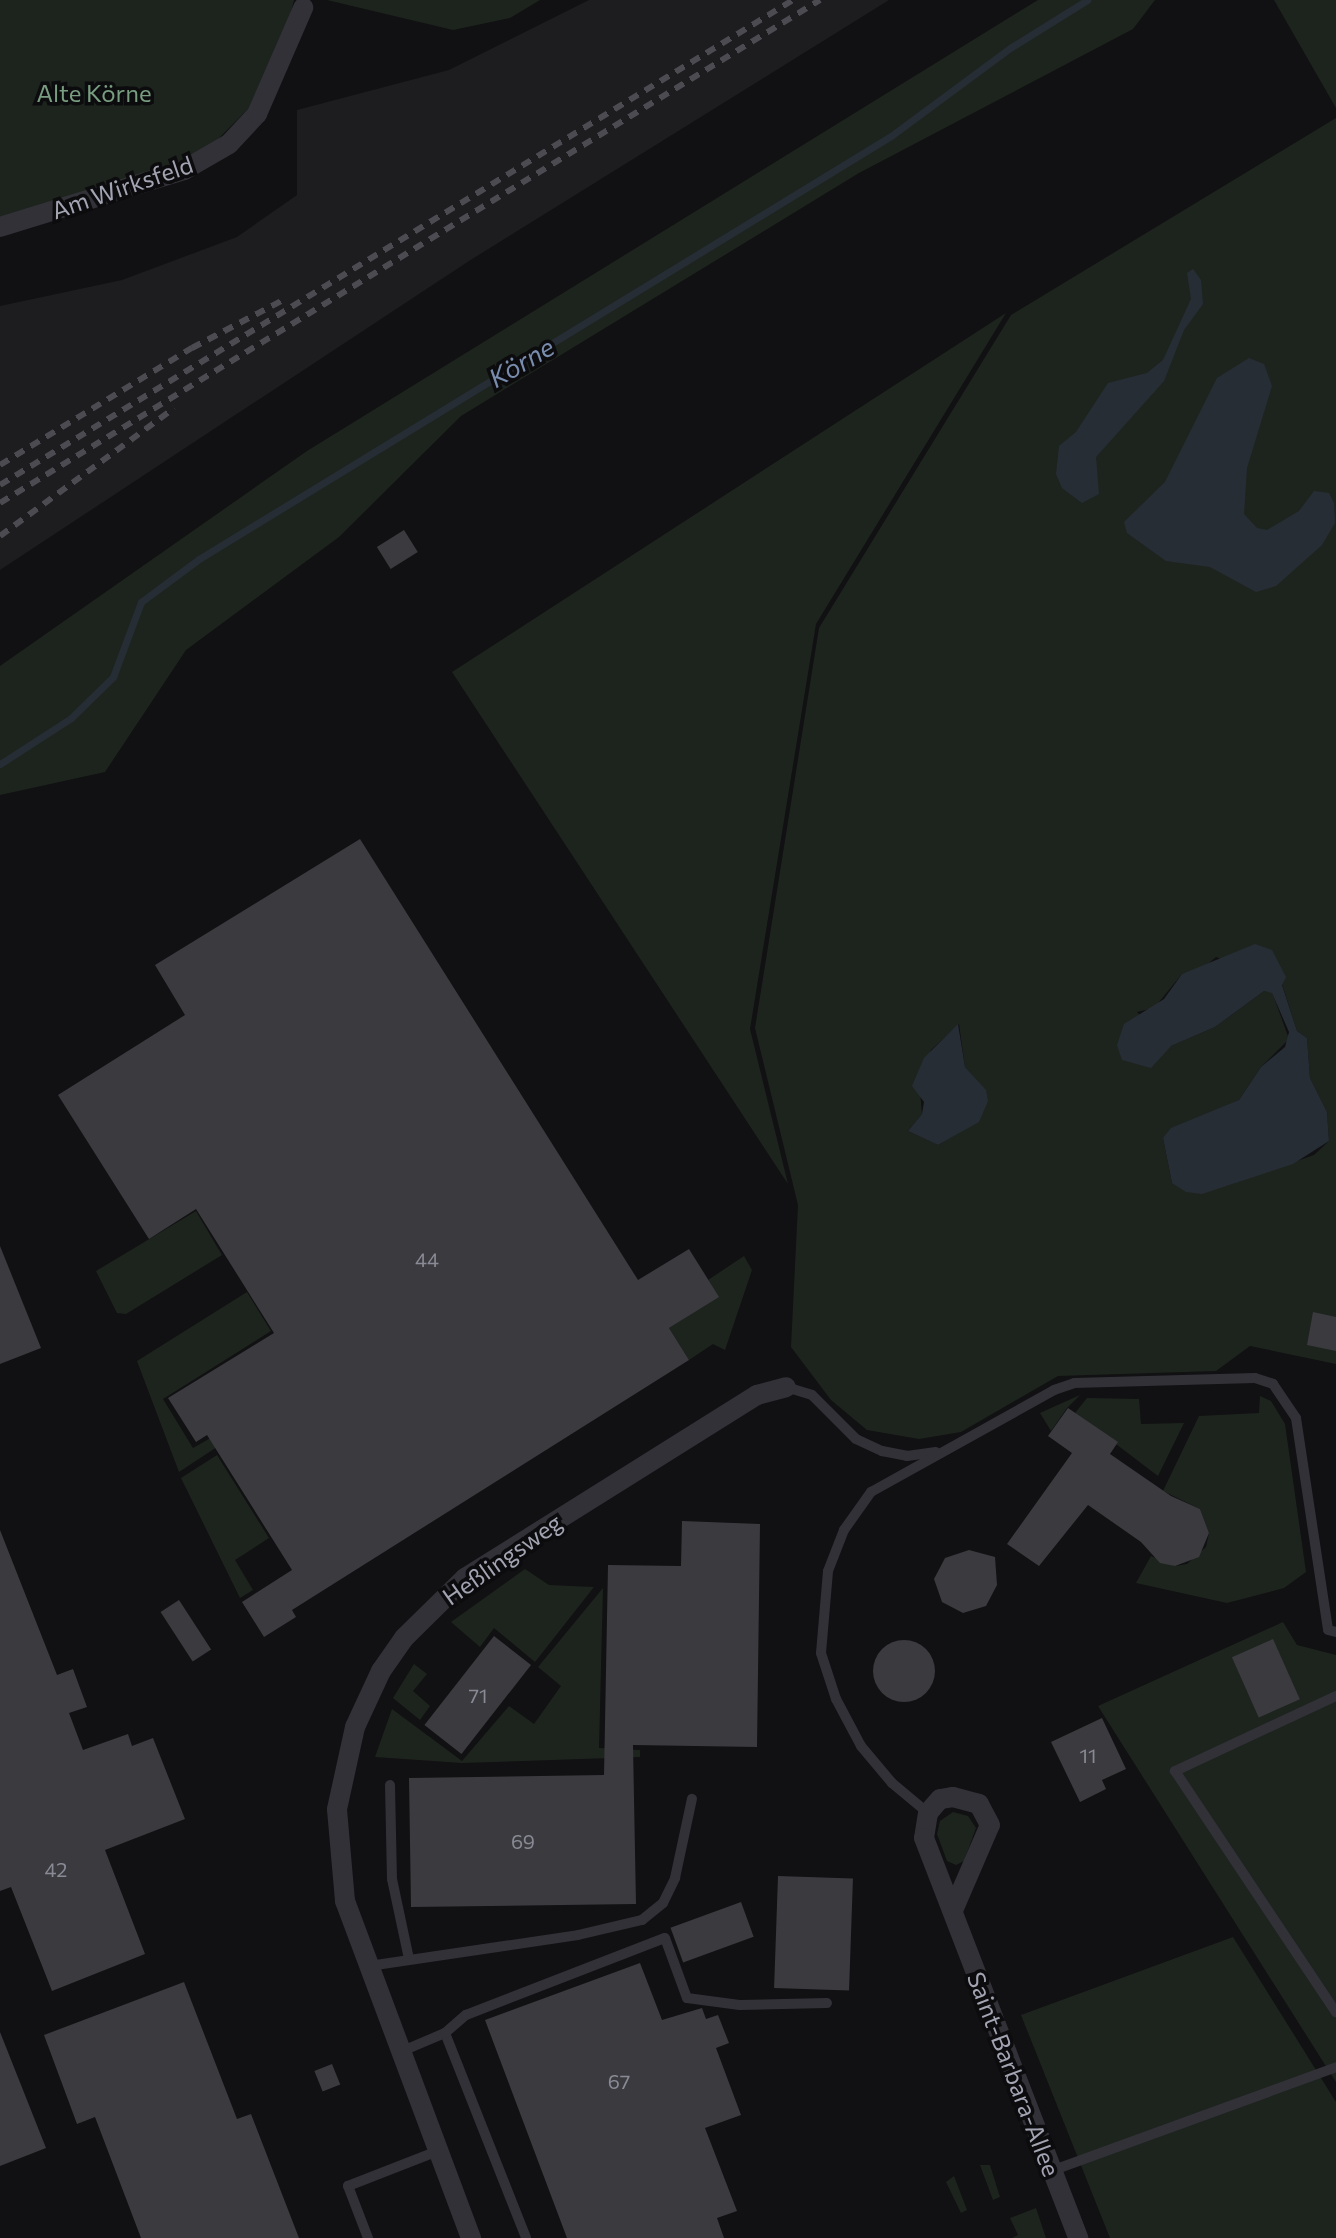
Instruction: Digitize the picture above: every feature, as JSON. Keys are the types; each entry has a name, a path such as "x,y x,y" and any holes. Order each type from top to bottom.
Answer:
{"street":[{"name":"Am Wirksfeld","path":"0,227 184,170 229,144 257,114 304,4"},
{"name":"Heßlingsweg","path":"471,2238 367,1967 339,1871 337,1809 355,1727 381,1671 404,1638 477,1570 757,1395 786,1387"},
{"path":"928,1813 940,1799 953,1797 979,1804 987,1813 989,1838 954,1908"},
{"name":"Saint-Barbara-Allee","path":"928,1813 924,1838 954,1908 1078,2238"}],"lane":[{"path":"928,1813 892,1783 861,1746 836,1699 821,1653 822,1609 828,1571 844,1530 871,1492 942,1451 1074,1383 1255,1378 1273,1384 1296,1418 1328,1630 1336,1632"},
{"path":"786,1387 812,1395 856,1439 882,1451 907,1456 942,1451"},
{"path":"1336,1696 1175,1771 1336,2012"},
{"path":"390,1785 392,1879 409,1959"},
{"path":"367,1967 578,1935 642,1920 663,1903 675,1878 692,1799"},
{"path":"400,2052 445,2033 466,2015 665,1938 687,1998 740,2005 827,2003"},
{"path":"445,2033 526,2238"},
{"path":"1051,2171 1336,2067"},
{"path":"368,2238 348,2186 438,2151"}],"shaded area":[{"path":"589,0 889,0 469,261 0,570 0,306 122,280 237,237 297,195 297,110 449,70"},
{"path":"1193,269 1201,280 1203,304 1184,330 1164,381 1096,457 1099,494 1082,503 1062,488 1056,474 1059,446 1076,432 1108,383 1147,373 1163,360 1191,299 1187,273"},
{"path":"1249,358 1264,364 1272,386 1247,468 1244,514 1257,528 1267,530 1299,511 1314,491 1329,493 1334,503 1335,523 1322,545 1276,586 1256,592 1210,567 1166,561 1127,533 1124,522 1165,482 1217,378"},
{"path":"1255,944 1272,950 1286,977 1282,985 1297,1031 1307,1038 1310,1078 1327,1112 1329,1141 1293,1164 1202,1194 1186,1192 1172,1183 1163,1138 1171,1128 1239,1100 1261,1067 1285,1047 1289,1032 1272,993 1264,991 1215,1027 1171,1046 1151,1068 1122,1060 1117,1045 1124,1024 1164,999 1182,974"},
{"path":"958,1024 965,1067 986,1090 988,1101 979,1122 938,1145 908,1131 922,1114 924,1102 912,1086 924,1058"}],"green space":[{"name":"Alte Körne","path":"0,0 294,0 282,48 256,101 213,144 192,157 0,219"},
{"path":"327,0 540,0 510,18 453,30"},
{"path":"1038,0 1155,0 1133,29 859,173 461,416 339,537 186,650 105,772 0,795 0,666 307,451"},
{"path":"1274,0 1336,0 1336,108"},
{"path":"1336,118 1336,1364 1250,1346 1216,1371 1058,1376 961,1432 919,1439 867,1430 831,1400 791,1347 798,1205 755,1028 819,628 1011,315","holes":["1216,957 1282,984 1297,1031 1307,1038 1310,1078 1327,1112 1329,1141 1314,1155 1226,1186 1172,1183 1163,1138 1239,1100 1261,1067 1289,1039 1272,992 1264,991 1215,1027 1171,1046 1137,1012 1154,1008 1182,974 1203,968","959,1024 965,1067 986,1091 966,1129 938,1145 908,1131 922,1114 920,1091 931,1050"]},
{"path":"1006,313 816,624 750,1029 788,1184 452,672"},
{"path":"196,1211 222,1255 126,1314 117,1313 96,1271"},
{"path":"744,1256 752,1270 725,1350 713,1344 689,1360 669,1328 718,1297 708,1280"},
{"path":"247,1292 271,1331 163,1399 193,1448 221,1432 226,1441 179,1472 137,1361"},
{"path":"1080,1395 1067,1408 1051,1431 1040,1413"},
{"path":"1260,1396 1271,1401 1285,1424 1306,1572 1284,1588 1227,1603 1136,1583 1151,1556 1175,1566 1187,1564 1206,1547 1209,1533 1200,1509 1163,1491 1199,1416 1259,1413"},
{"path":"1087,1398 1139,1399 1141,1424 1184,1423 1158,1476 1075,1413"},
{"path":"217,1455 269,1538 235,1560 253,1590 240,1598 181,1478"},
{"path":"525,1569 549,1585 594,1587 535,1662 494,1628 480,1647 451,1622"},
{"path":"603,1588 599,1748 640,1750 640,1757 462,1763 375,1757 392,1709 462,1761 509,1706 534,1724 561,1686 538,1667"},
{"path":"1283,1622 1297,1645 1336,1655 1336,2082 1098,1706"},
{"path":"414,1664 427,1674 413,1691 430,1706 420,1720 393,1698"},
{"path":"953,1812 968,1816 976,1828 964,1861 956,1865 947,1861 937,1834 940,1821"},
{"path":"1233,1937 1336,2102 1336,2238 1110,2238 1021,2015"},
{"path":"980,2165 990,2165 1000,2197 993,2200"},
{"path":"954,2176 967,2210 961,2213 946,2182"},
{"path":"1036,2208 1046,2238 1012,2238 1018,2235 1010,2218"}],"building":[{"path":"404,530 418,552 391,569 377,547"},
{"path":"360,839 638,1280 689,1249 719,1297 669,1328 689,1360 292,1610 296,1617 264,1637 242,1602 292,1570 207,1435 196,1442 168,1398 274,1333 196,1209 149,1239 58,1095 185,1015 155,965"},
{"path":"0,1246 41,1348 0,1364"},
{"path":"1313,1312 1336,1317 1336,1351 1307,1345"},
{"path":"1068,1408 1118,1442 1110,1454 1171,1496 1200,1509 1209,1533 1199,1557 1175,1566 1160,1563 1141,1542 1088,1505 1039,1566 1007,1544 1072,1453 1048,1436"},
{"path":"682,1521 760,1524 757,1747 633,1745 636,1904 411,1907 409,1778 604,1775 608,1565 681,1566"},
{"path":"0,1530 57,1675 73,1669 87,1707 69,1713 83,1750 128,1734 132,1746 153,1738 185,1819 105,1850 145,1954 52,1991 11,1887 0,1891"},
{"path":"969,1550 995,1557 997,1585 986,1606 963,1613 942,1602 934,1579 945,1558"},
{"path":"179,1600 211,1649 193,1661 161,1612"},
{"path":"494,1636 531,1665 461,1754 424,1725"},
{"path":"1273,1639 1300,1699 1259,1718 1232,1657"},
{"path":"904,1640 916,1642 926,1649 933,1659 933,1683 926,1693 916,1700 904,1702 892,1700 882,1693 875,1683 873,1671 875,1659 882,1649 892,1642"},
{"path":"1102,1718 1126,1769 1102,1780 1106,1789 1080,1802 1051,1742"},
{"path":"778,1876 853,1879 849,1991 774,1988"},
{"path":"741,1902 754,1937 683,1962 671,1928"},
{"path":"640,1963 662,2020 702,2008 706,2019 718,2015 729,2043 716,2048 741,2115 705,2128 737,2211 717,2218 724,2238 567,2238 485,2020"},
{"path":"184,1982 237,2119 251,2114 299,2238 141,2238 95,2117 77,2124 44,2035"},
{"path":"0,2032 46,2148 0,2166"},
{"path":"332,2064 340,2084 323,2092 314,2071"}],"waterway":[{"name":"Körne","path":"0,764 71,718 113,677 141,602 199,559 891,136 1010,48 1087,0"}],"railway":[{"path":"0,485 793,0"},
{"path":"0,503 820,0"},
{"path":"0,465 192,348 287,298"},
{"path":"0,536 174,408"}]}
